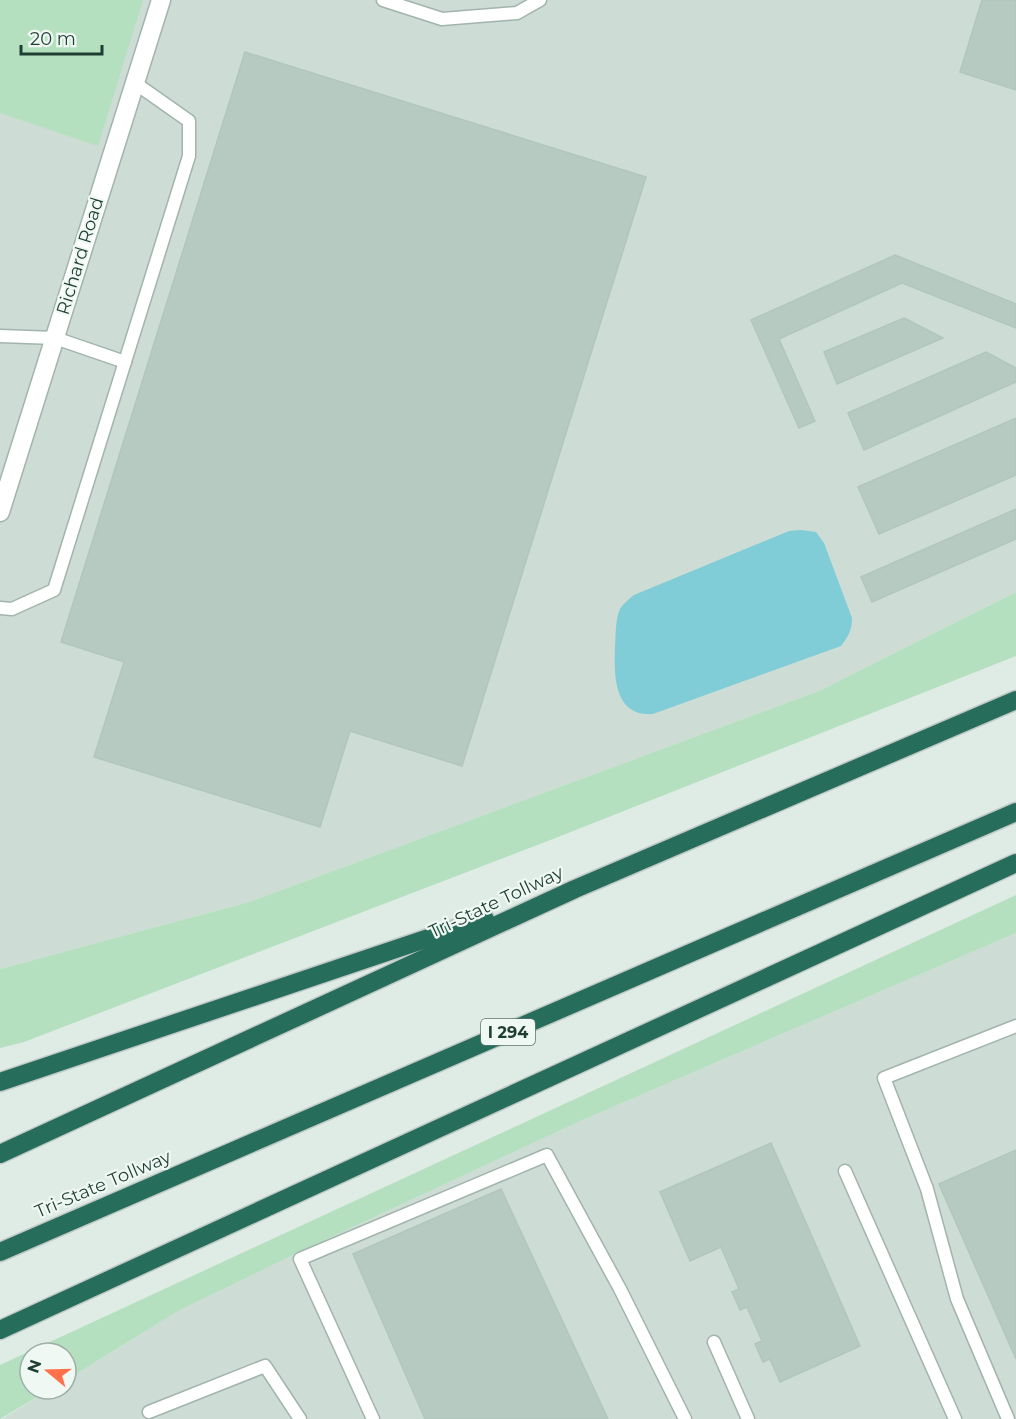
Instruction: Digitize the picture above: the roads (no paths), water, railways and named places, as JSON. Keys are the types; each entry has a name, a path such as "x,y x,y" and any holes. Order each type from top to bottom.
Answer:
{"highway":[{"name":"Tri-State Tollway","path":"0,1154 575,889 1016,700"},
{"name":"Tri-State Tollway","path":"0,1251 1016,812"},
{"path":"0,1330 1016,864"},
{"path":"0,1082 575,889"}],"street":[{"name":"Richard Road","path":"0,512 3,494 55,338 160,0"}],"lane":[{"path":"383,0 442,19 517,13 540,0"},
{"path":"0,608 12,609 54,590 189,156 189,121 135,83"},
{"path":"0,336 55,338 125,362"},
{"path":"1008,1419 957,1299 927,1189 884,1078 1016,1026"},
{"path":"373,1419 300,1259 547,1155 620,1289 685,1419"},
{"path":"845,1171 955,1419"},
{"path":"714,1342 748,1419"},
{"path":"149,1412 265,1366 300,1419"}],"water":[{"path":"789,531 816,532 824,543 852,618 849,633 841,646 653,714 630,709 619,692 615,669 616,622 624,603 634,595"}]}
